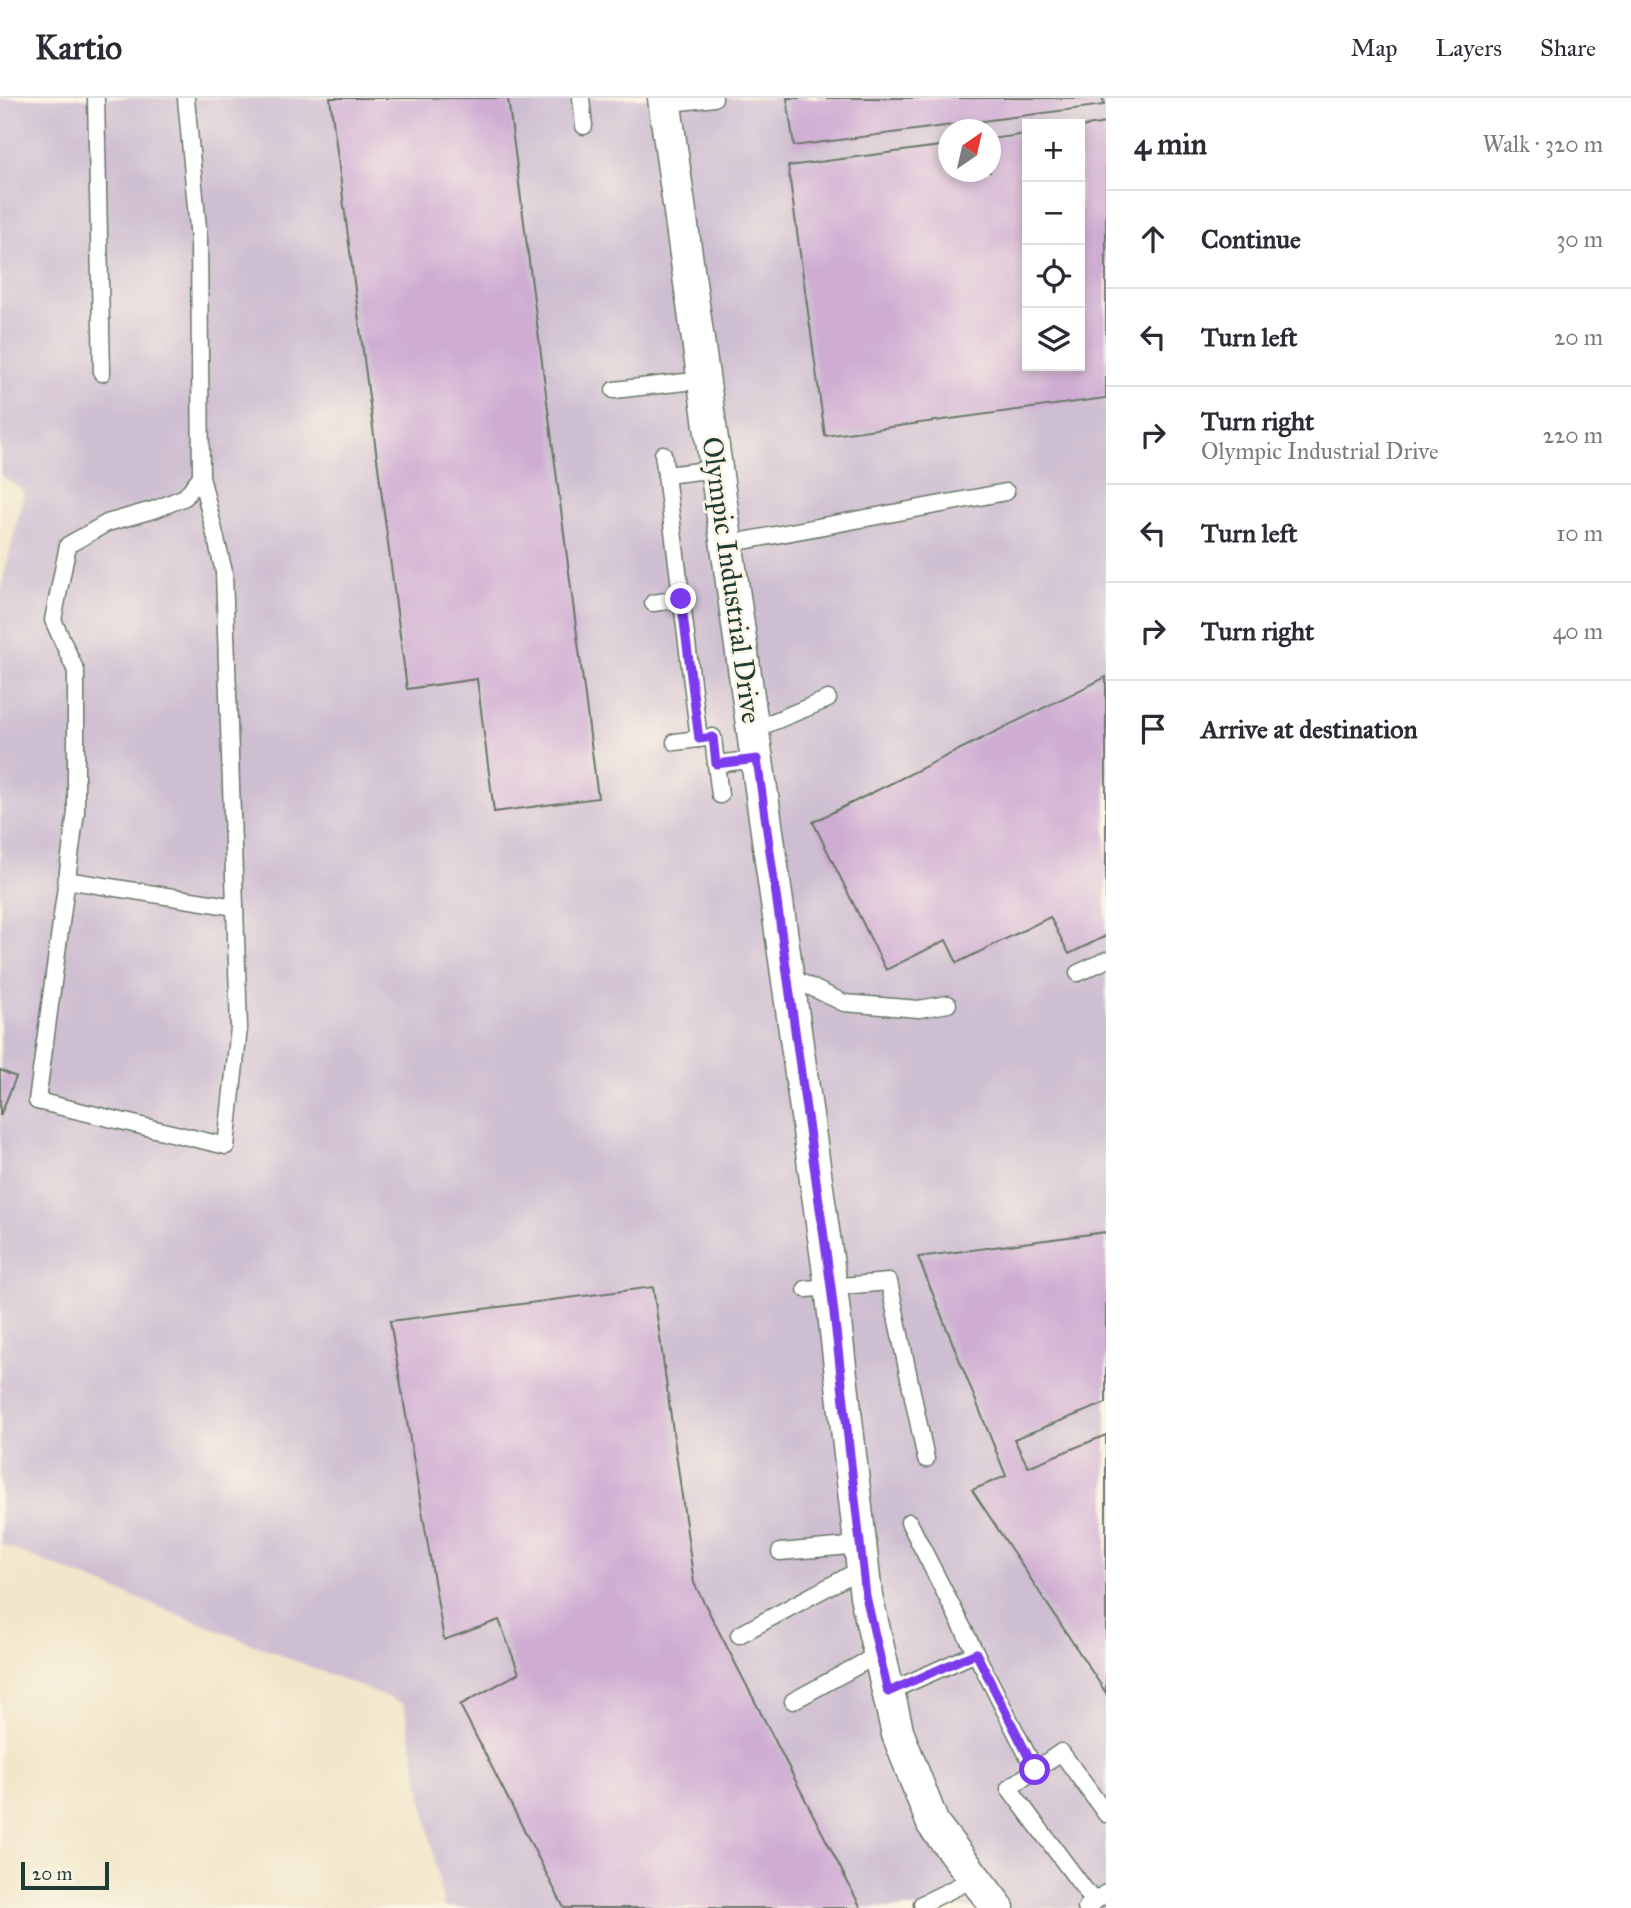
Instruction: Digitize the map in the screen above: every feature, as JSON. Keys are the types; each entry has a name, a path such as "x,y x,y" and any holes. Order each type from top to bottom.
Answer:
{"street":[{"name":"Olympic Industrial Drive","path":"664,101 788,976 819,1288 866,1596 898,1734 933,1824 998,1908"}],"lane":[{"path":"96,98 102,373"},
{"path":"186,98 199,240 201,476 224,572 239,1028 226,1146 37,1101 76,812 76,671 53,620 68,545 107,523 156,509 185,497 201,476"},
{"path":"581,98 584,126"},
{"path":"664,101 714,98"},
{"path":"614,390 704,380"},
{"path":"663,454 699,739"},
{"path":"666,475 716,469"},
{"path":"727,544 1006,492"},
{"path":"653,603 681,599"},
{"path":"716,764 755,744 828,699"},
{"path":"675,742 713,737 720,795"},
{"path":"66,880 235,907"},
{"path":"1078,972 1106,960"},
{"path":"788,976 844,1003 919,1009 948,1004"},
{"path":"819,1288 889,1282 926,1459"},
{"path":"909,1522 1035,1770"},
{"path":"780,1552 862,1557"},
{"path":"739,1635 862,1557"},
{"path":"888,1692 976,1653"},
{"path":"793,1702 880,1654"},
{"path":"1095,1901 1009,1788 1062,1752 1106,1814"},
{"path":"925,1908 922,1904 975,1878"}],"shaded area":[{"path":"0,98 1106,98 1106,1908 444,1908 404,1704 0,1544 0,593 24,492 0,475"}],"building":[{"path":"330,98 508,98 598,798 494,812 477,679 407,689"},
{"path":"787,98 1103,98 1104,105 998,119 938,119 938,127 794,146"},
{"path":"1106,123 1106,398 825,436 788,166 938,146 938,182 1001,182 1001,138 1022,135 1022,371 1085,371 1085,126"},
{"path":"1106,677 1106,936 1069,954 1050,917 957,963 946,940 886,970 813,822"},
{"path":"0,1070 16,1077 0,1116"},
{"path":"1106,1232 1106,1403 1014,1439 1028,1467 1106,1435 1106,1693 972,1490 1006,1476 918,1257"},
{"path":"653,1287 694,1583 861,1908 564,1908 460,1705 519,1673 499,1620 444,1640 390,1321"}],"route":[{"path":"681,599 699,739 713,737 716,764 757,759 831,1287 866,1596 888,1692 976,1653 1035,1770"}]}
